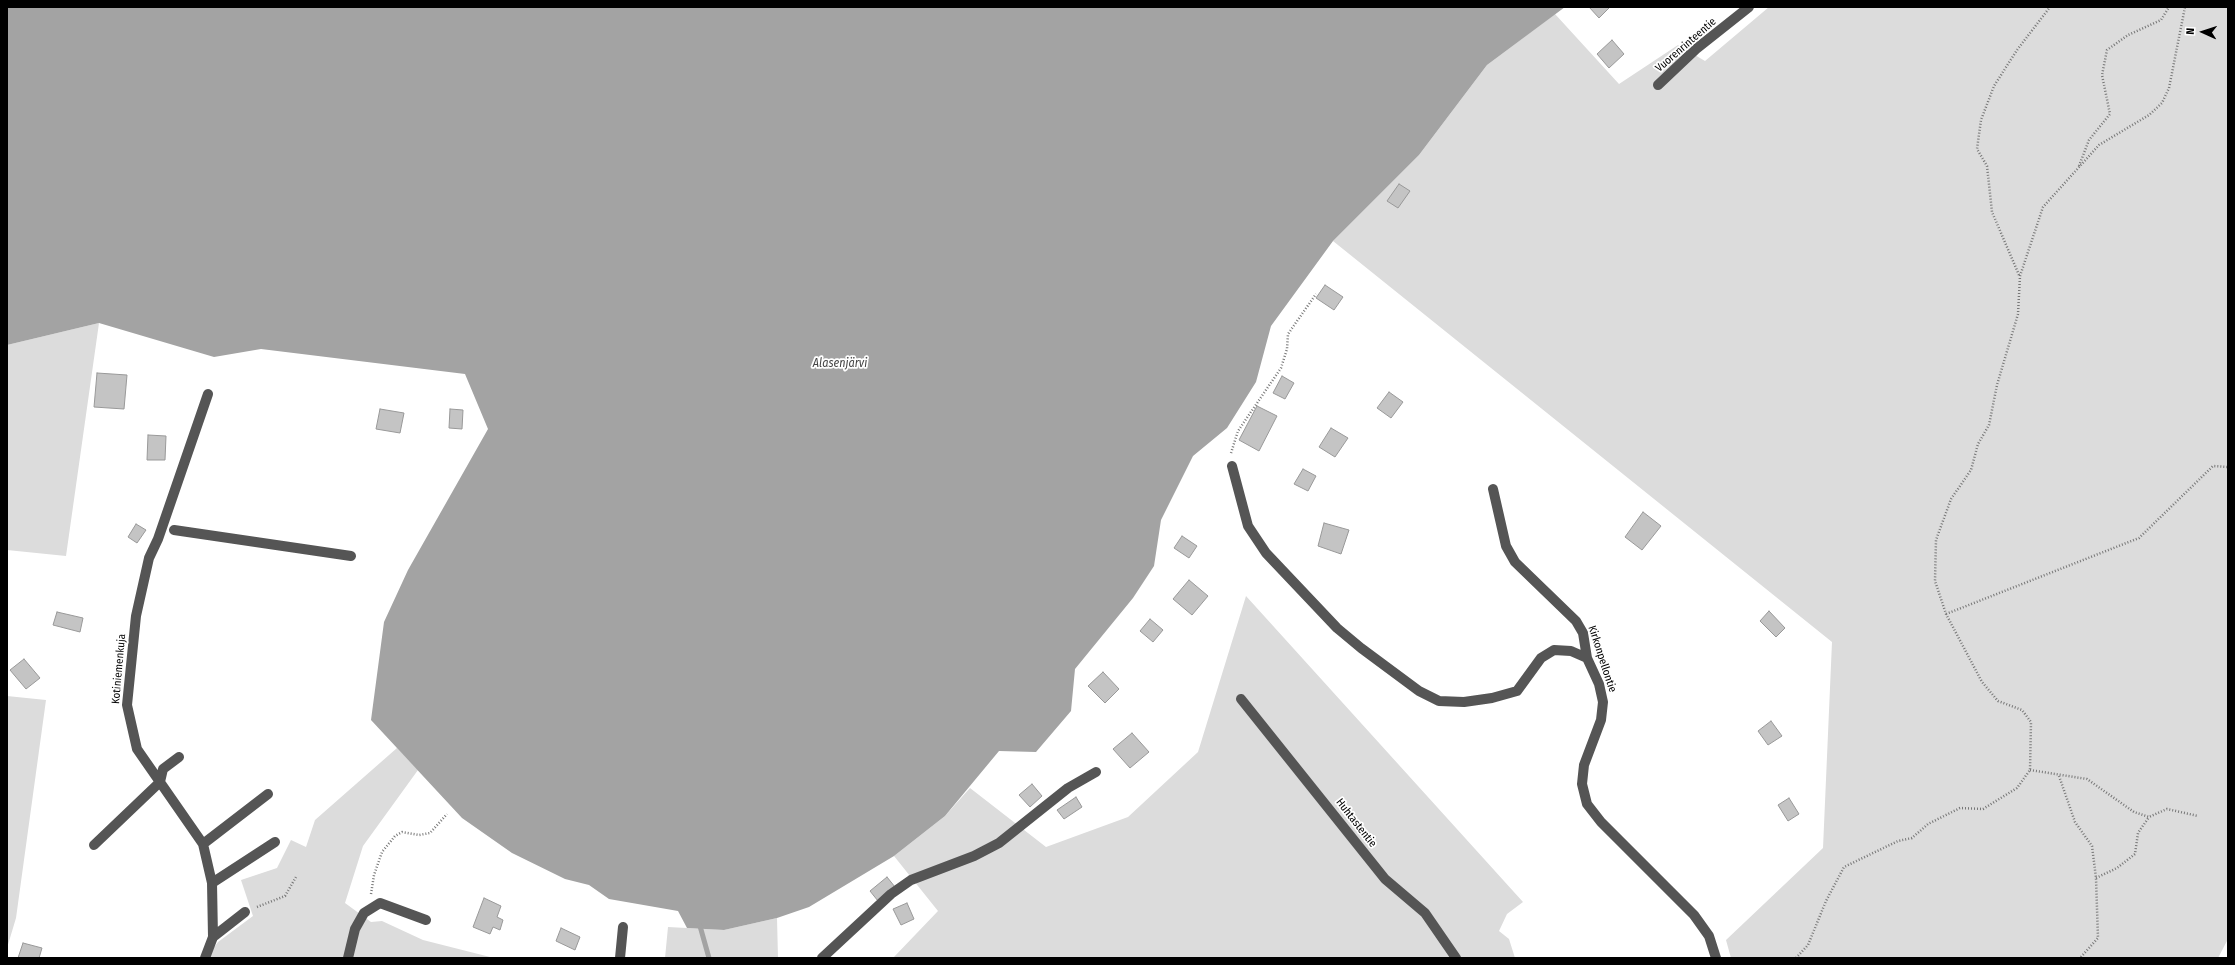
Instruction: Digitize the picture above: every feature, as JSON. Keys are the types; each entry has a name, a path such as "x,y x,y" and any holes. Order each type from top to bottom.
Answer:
{"street":[{"name":"Vuorenrinteentie","path":"1658,85 1696,49 1749,7"},
{"name":"Kotiniemenkuja","path":"205,958 213,937 212,883 203,844 137,748 128,717 127,705 136,616 149,558 158,539 208,394"},
{"path":"1232,466 1248,526 1266,553 1337,628 1418,691 1439,701 1464,702 1492,698 1517,691 1541,658 1554,650 1571,651 1587,658"},
{"name":"Kirkonpellontie","path":"1493,489 1506,546 1515,562 1576,621 1583,633 1587,658 1599,684 1603,702 1601,720 1584,765 1582,784 1587,804 1601,822 1694,916 1709,936 1716,958"},
{"path":"174,530 351,556"},
{"name":"Huhtastentie","path":"1241,698 1385,879 1425,913 1456,958"},
{"path":"94,846 160,782 163,769 179,757"},
{"path":"822,958 891,894 911,880 974,856 999,843 1068,788 1096,772"},
{"path":"203,844 268,794"},
{"path":"212,883 275,842"},
{"path":"348,958 355,929 364,913 380,903 426,920"},
{"path":"213,937 245,912"},
{"path":"620,958 623,927"}],"path":[{"path":"2020,276 1992,212 1987,166 1977,149 1981,120 1994,86 2017,50 2050,7"},
{"path":"2078,169 2089,140 2110,114 2102,75 2107,50 2128,36 2161,20 2169,7"},
{"path":"1796,958 1808,945 1826,901 1844,867 1898,841 1912,838 1928,824 1960,808 1983,809 2017,788 2030,770 2031,722 2022,710 1998,701 1982,682 1946,614 1935,581 1936,540 1951,499 1971,470 1978,444 1989,425 1997,385 2018,314 2020,276 2043,207 2099,145 2149,115 2162,103 2169,88 2185,7"},
{"path":"1232,466 1231,448 1238,431 1281,368 1287,348 1288,334 1316,294"},
{"path":"1946,614 2139,538 2213,466 2228,467"},
{"path":"2030,770 2059,776 2087,779 2134,812 2149,817"},
{"path":"2059,776 2075,822 2092,846 2096,878 2098,938 2080,958"},
{"path":"2096,878 2118,868 2135,854 2138,833 2149,817 2167,809 2198,816"},
{"path":"364,913 382,852 395,836 402,832 419,836 430,833 448,814"},
{"path":"245,912 285,896 296,878"}],"shaded area":[{"path":"1769,7 2228,7 2228,939 2218,958 1731,958 1726,940 1823,848 1832,642 1333,241 1419,155 1487,65 1555,14 1619,84 1678,45 1705,61"},
{"path":"99,323 66,556 7,550 7,345"},
{"path":"1246,596 1523,902 1507,914 1499,931 1509,939 1515,958 893,958 938,911 894,856 945,816 970,788 1046,847 1128,817 1198,752"},
{"path":"7,696 46,700 16,918 7,948"},
{"path":"397,748 418,770 363,846 345,903 371,922 382,921 423,940 494,958 206,958 218,942 253,916 241,880 277,868 291,840 306,847 315,820"},
{"path":"777,918 778,958 665,958 668,927 724,930"}],"water":[{"name":"Alasenjärvi","path":"7,7 1565,7 1487,65 1419,155 1333,241 1271,326 1256,382 1227,428 1193,456 1161,520 1154,566 1133,598 1075,669 1071,711 1036,752 999,751 945,816 894,856 809,907 777,918 724,930 687,928 678,911 609,899 589,885 565,879 512,853 462,818 371,720 384,622 408,570 488,429 465,374 261,349 214,357 99,323 7,345"}],"building":[{"path":"1589,7 1610,7 1599,18"},
{"path":"1612,40 1624,54 1609,68 1597,54"},
{"path":"1399,184 1410,191 1398,208 1387,201"},
{"path":"1325,285 1343,297 1334,310 1316,298"},
{"path":"97,373 127,375 124,409 94,407"},
{"path":"1282,376 1294,383 1285,399 1273,393"},
{"path":"1389,392 1403,402 1391,418 1377,408"},
{"path":"1257,406 1277,416 1259,451 1239,440"},
{"path":"380,409 404,413 400,433 376,429"},
{"path":"450,409 463,410 462,429 449,428"},
{"path":"1331,428 1348,438 1335,457 1319,447"},
{"path":"148,435 166,436 165,460 147,460"},
{"path":"1303,469 1316,476 1308,491 1294,484"},
{"path":"1643,512 1661,526 1642,550 1625,537"},
{"path":"1324,523 1349,530 1341,554 1318,546"},
{"path":"136,524 146,530 137,543 128,537"},
{"path":"1182,536 1197,546 1189,558 1174,548"},
{"path":"1189,580 1208,596 1192,615 1173,599"},
{"path":"1769,611 1785,628 1776,637 1760,621"},
{"path":"57,612 83,618 80,632 53,625"},
{"path":"1150,619 1163,630 1153,642 1140,631"},
{"path":"24,659 40,678 26,689 10,670"},
{"path":"1103,672 1119,689 1105,703 1088,686"},
{"path":"1771,721 1782,736 1768,745 1758,731"},
{"path":"1132,733 1149,752 1130,768 1113,749"},
{"path":"1032,784 1042,796 1030,807 1019,795"},
{"path":"1076,797 1082,807 1064,819 1057,810"},
{"path":"1789,798 1799,814 1788,821 1778,805"},
{"path":"887,877 895,887 878,901 870,891"},
{"path":"484,898 501,906 497,917 503,920 500,930 493,927 490,934 473,927"},
{"path":"907,903 914,919 901,925 893,909"},
{"path":"561,928 580,937 575,950 556,941"},
{"path":"23,943 42,948 39,958 18,958"}],"waterway":[{"path":"700,926 709,958"}]}
